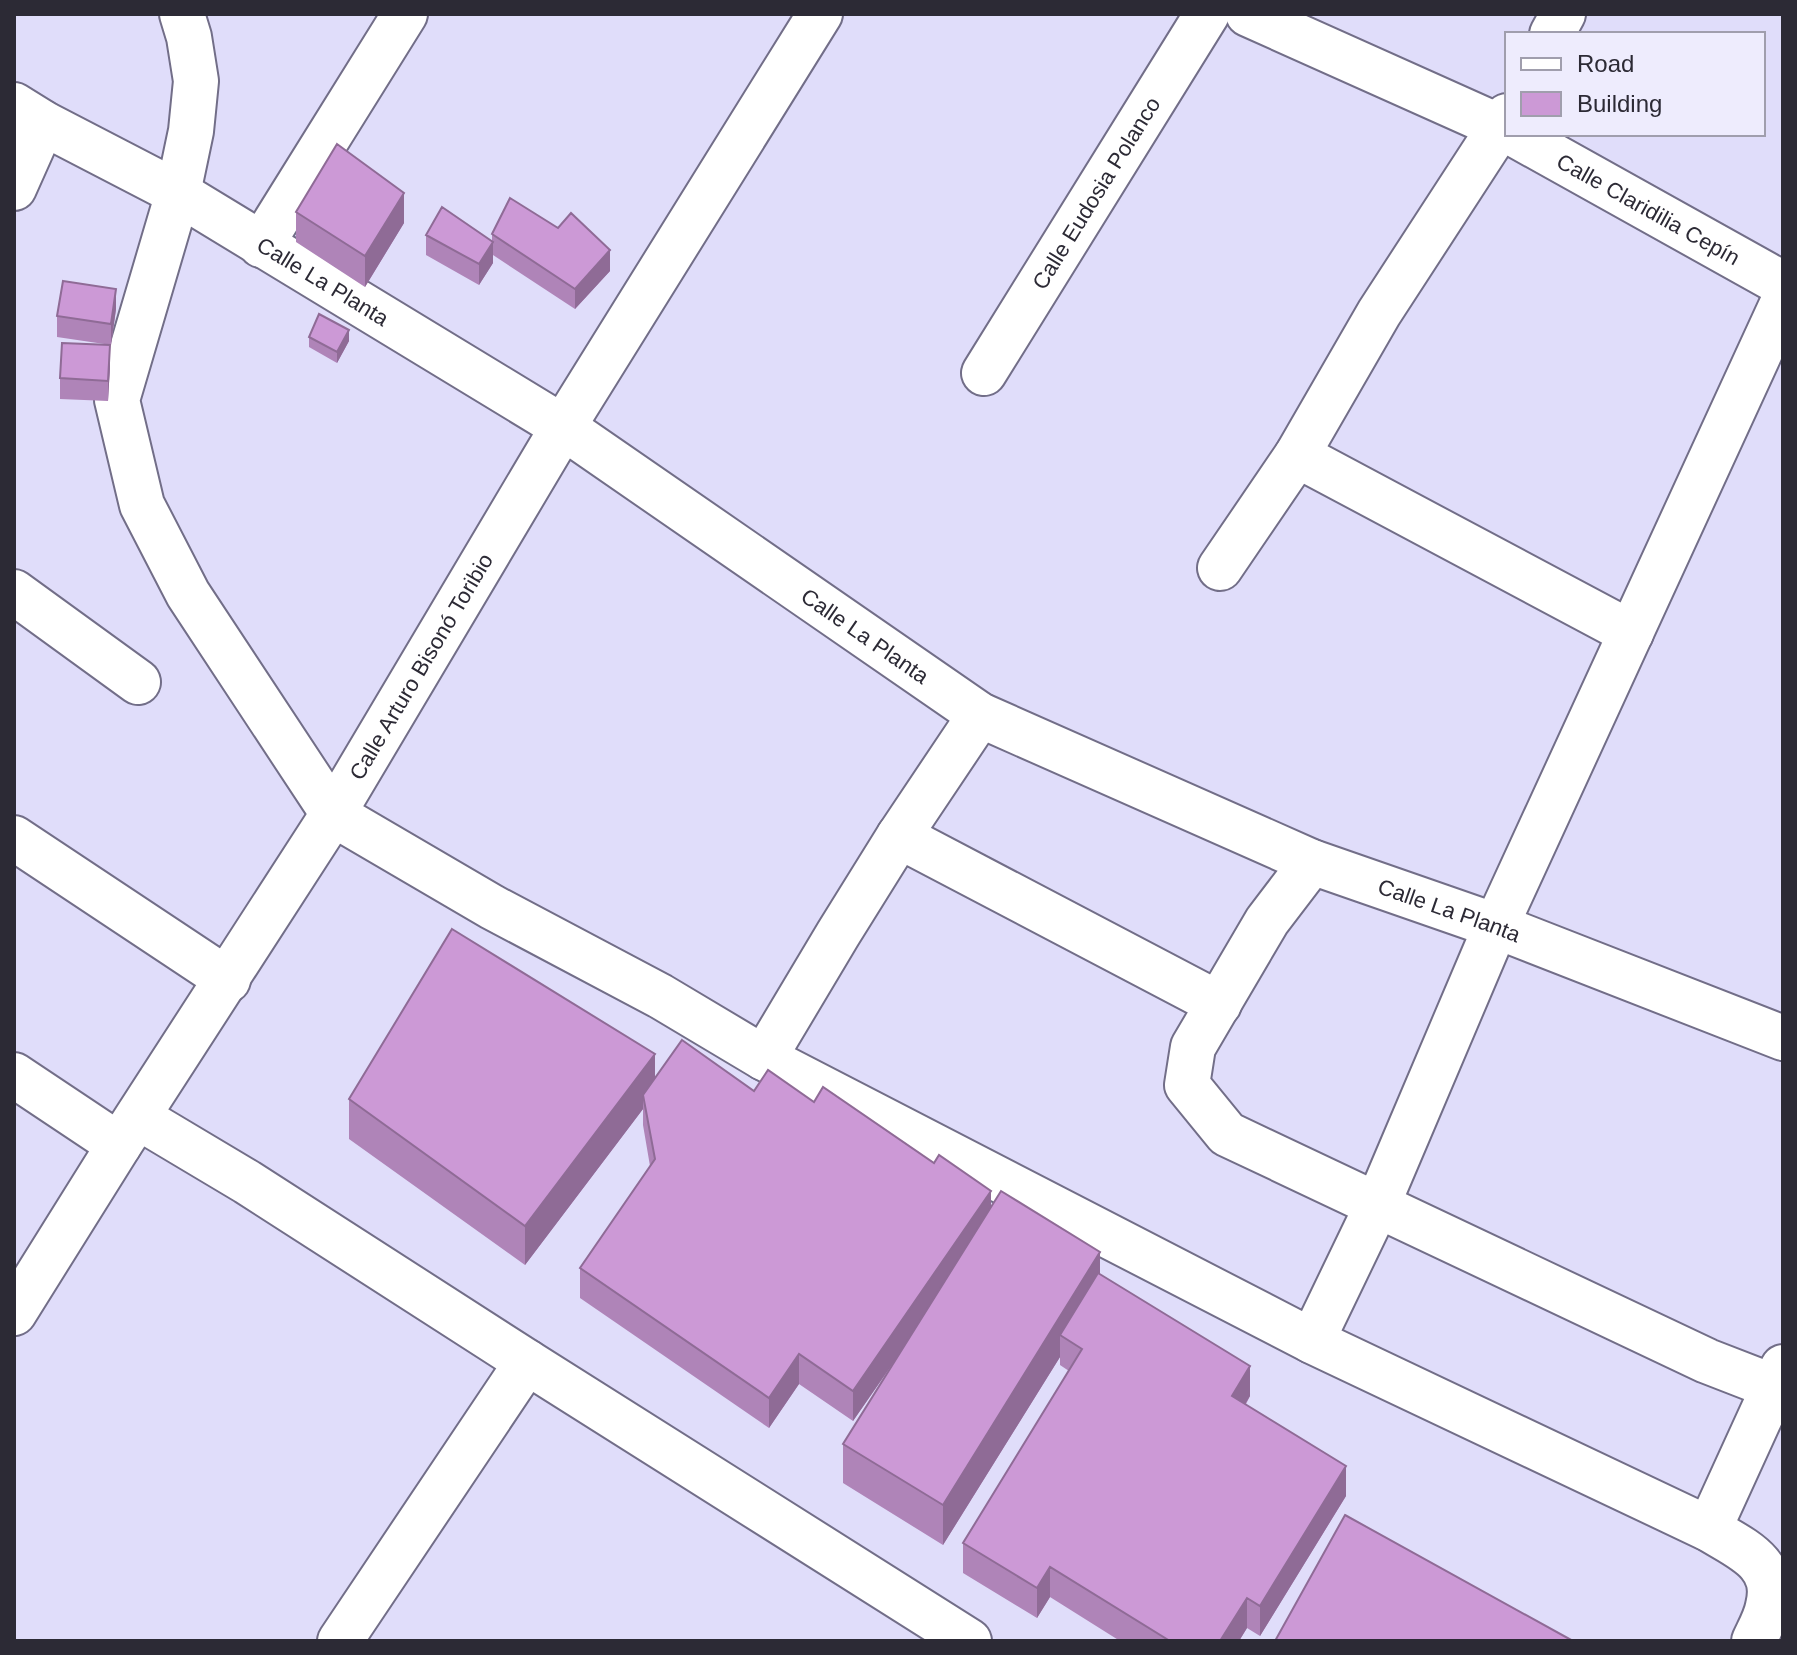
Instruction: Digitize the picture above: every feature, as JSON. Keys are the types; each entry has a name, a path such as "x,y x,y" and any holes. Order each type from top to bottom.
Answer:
{"street":[{"path":"182,14 196,81 191,131 178,193 117,400 142,505 188,594 333,814 492,907 660,996 764,1058 1312,1341 1709,1529 1764,1567 1769,1579 1769,1605 1754,1641"},
{"path":"261,245 405,14"},
{"name":"Calle Arturo Bisonó Toribio","path":"14,1313 333,814 563,427 820,14"},
{"name":"Calle Eudosia Polanco","path":"984,373 1207,14"},
{"name":"Calle Claridilia Cepín","path":"1248,14 1505,126"},
{"path":"1553,32 1563,14"},
{"path":"14,188 29,114"},
{"name":"Calle La Planta","path":"29,114 178,193 563,427 980,715 1312,862 1496,926 1783,1038"},
{"path":"1220,568 1297,455 1379,313 1505,130"},
{"name":"Calle Claridilia Cepín","path":"1523,136 1783,284"},
{"path":"1312,1341 1377,1206 1496,926 1783,302"},
{"path":"1297,455 1631,633"},
{"path":"14,592 138,682"},
{"path":"764,1058 899,836 980,715"},
{"path":"899,836 1219,1004"},
{"path":"14,838 228,980"},
{"path":"1312,862 1267,921 1193,1047 1187,1085 1227,1134 1707,1361 1778,1377 1709,1529"},
{"path":"14,1075 260,1191 969,1641"},
{"path":"340,1641 527,1362"}],"building":[{"path":"337,144 404,193 365,256 296,212"},
{"path":"510,198 558,228 571,213 610,250 575,289 492,234"},
{"path":"442,207 493,242 479,264 426,235"},
{"path":"63,281 116,289 111,324 57,316"},
{"path":"319,314 349,330 337,352 309,337"},
{"path":"62,343 110,345 108,381 60,378"},
{"path":"452,929 655,1054 525,1226 349,1099"},
{"path":"682,1040 754,1091 768,1070 814,1102 823,1087 934,1163 939,1155 991,1191 853,1391 799,1354 769,1398 580,1268 655,1159 643,1095"},
{"path":"1001,1191 1100,1252 943,1505 843,1444"},
{"path":"1098,1273 1250,1366 1232,1396 1346,1466 1260,1606 1247,1598 1220,1641 1170,1641 1050,1567 1037,1588 963,1543 1082,1349 1060,1335"},
{"path":"1345,1515 1573,1641 1275,1641"}]}
